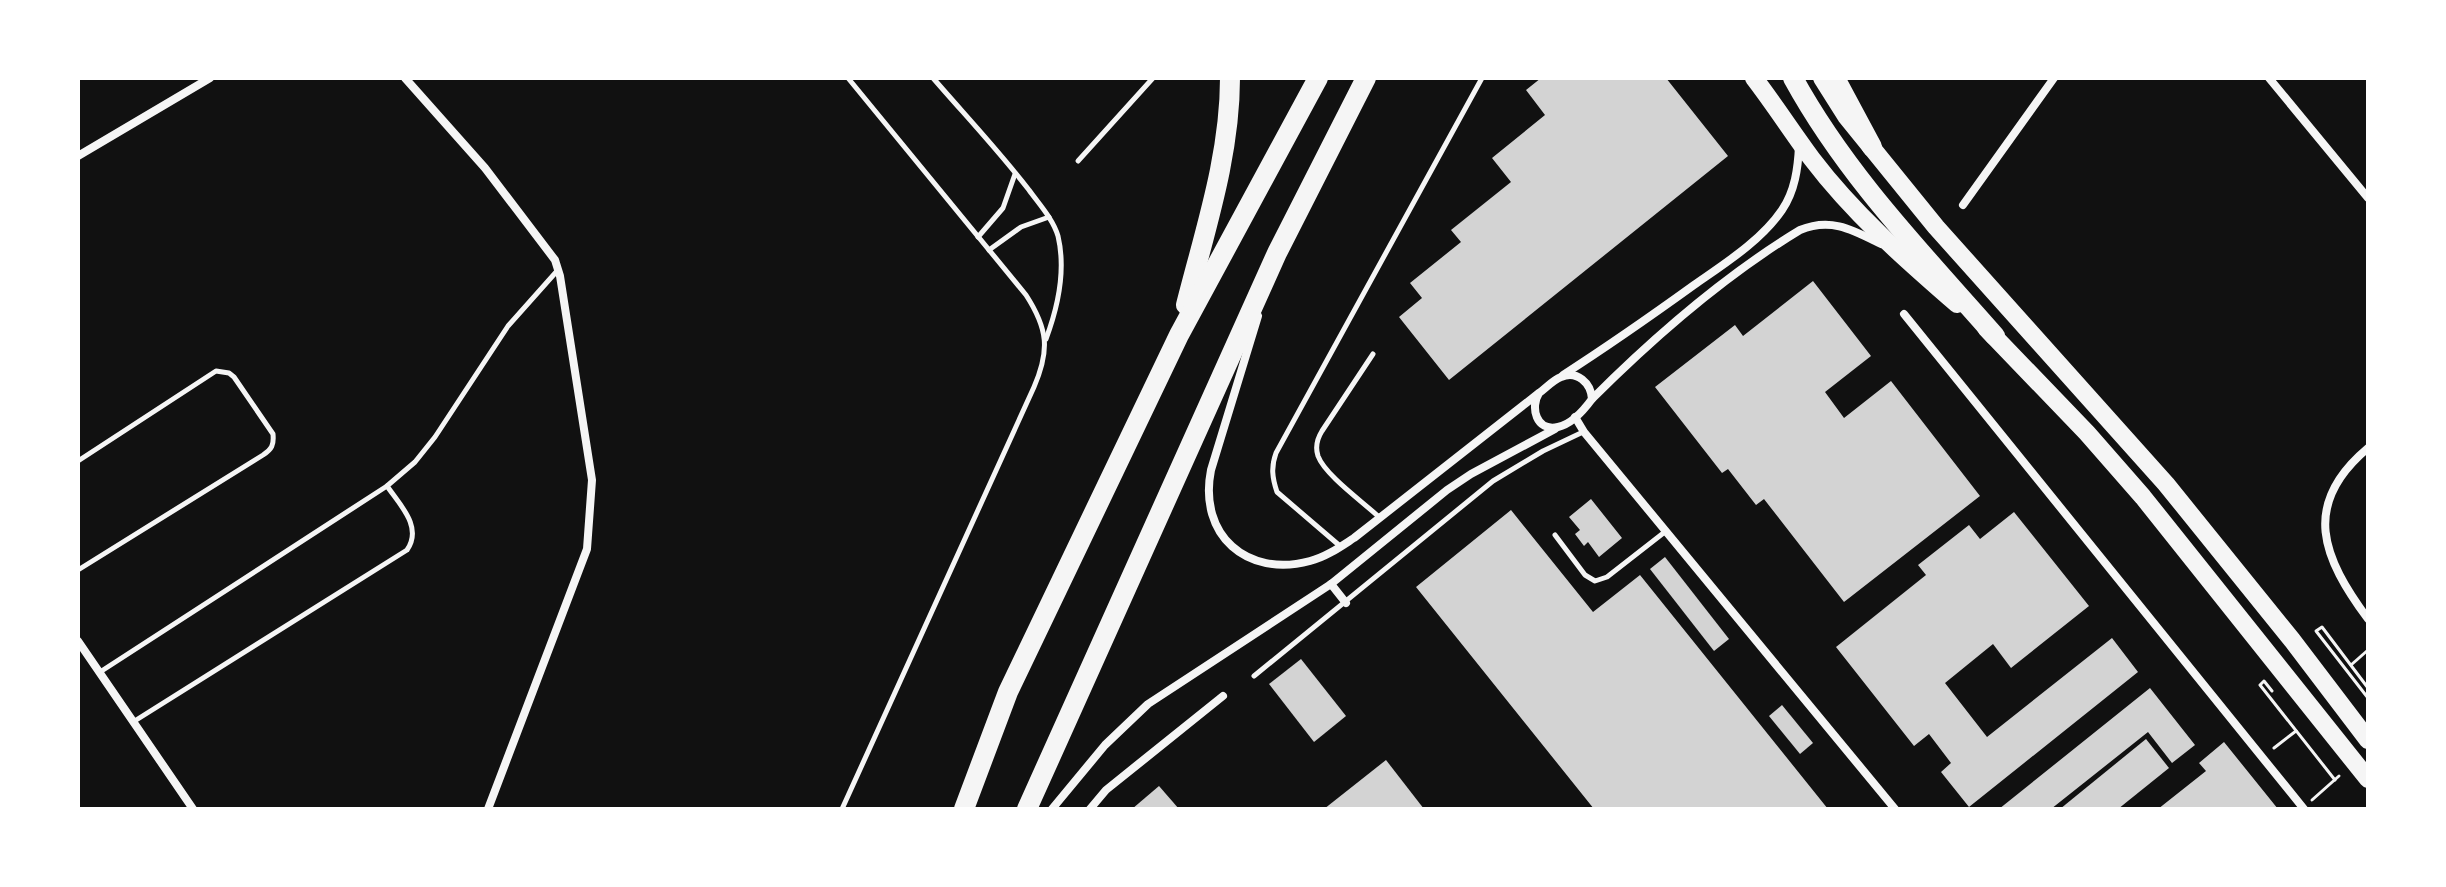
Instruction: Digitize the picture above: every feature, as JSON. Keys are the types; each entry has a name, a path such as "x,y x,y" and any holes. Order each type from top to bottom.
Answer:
{"highway":[{"path":"1179,335 1224,154 1230,78"},
{"path":"964,809 1008,692 1179,335 1318,78"},
{"path":"1027,809 1277,253 1366,78"},
{"path":"1754,78 1835,186 1896,252 1995,336"},
{"path":"1793,78 1825,132 1868,191 1995,336 2143,497 2368,779"},
{"path":"1822,78 1846,116 1936,227 2166,484 2368,740"},
{"path":"1835,78 1872,147"}],"street":[{"path":"78,156 210,78"},
{"path":"405,78 485,168 549,251 558,270 592,480 587,549 488,809"},
{"path":"1963,205 2054,78"},
{"path":"2269,78 2368,198"},
{"path":"1277,253 1211,470 1209,508 1226,541 1235,550 1255,562 1290,565 1307,562 1340,547 1560,377 1639,326 1728,261 1783,209 1798,168 1799,141"},
{"path":"1052,809 1105,745 1148,704 1331,584 1447,490 1489,462 1575,417 1685,313 1800,230 1818,224 1837,224 1896,252"},
{"path":"1904,314 2304,808"},
{"path":"1560,377 1570,375 1584,379 1592,391 1592,399"},
{"path":"1539,393 1534,407 1539,420 1544,425 1559,427"},
{"path":"1575,417 1584,432 1895,809"},
{"path":"2368,448 2344,473 2324,515 2333,565 2368,619"},
{"path":"1331,584 1346,603"},
{"path":"78,641 193,809"},
{"path":"1090,809 1106,790 1223,696"}],"lane":[{"path":"848,78 1039,315 1045,339"},
{"path":"842,809 1044,364 1045,339 1058,297 1057,234 1049,217 933,78"},
{"path":"1078,161 1153,78"},
{"path":"1340,547 1285,502 1272,479 1272,465 1482,78"},
{"path":"978,237 1003,208 1015,173"},
{"path":"989,250 1021,227 1049,217"},
{"path":"99,673 387,486 415,462 508,326 558,270"},
{"path":"1373,354 1316,445 1324,466 1380,518"},
{"path":"78,461 216,371 234,377 273,434 274,443 263,455 78,570"},
{"path":"1254,676 1493,481 1543,451 1584,432"},
{"path":"133,722 407,550 413,540 413,527 387,486"},
{"path":"1555,535 1585,575 1595,581 1607,577 1666,531"}],"path":[{"path":"2368,688 2322,627 2316,631 2368,698"},
{"path":"2351,665 2368,650"},
{"path":"2268,687 2264,681 2260,685 2335,780"},
{"path":"2262,757 2296,731"},
{"path":"2304,808 2342,774 2338,769"}],"building":[{"path":"1541,78 1666,78 1728,156 1449,380 1399,317 1422,298 1410,283 1461,242 1451,230 1511,182 1492,158 1545,115 1526,90"},
{"path":"1813,281 1871,356 1825,392 1844,418 1891,381 1980,496 1844,602 1764,499 1756,505 1728,469 1722,473 1655,387 1735,325 1743,336"},
{"path":"1591,499 1622,538 1599,557 1588,542 1584,546 1575,534 1580,530 1569,517"},
{"path":"1511,510 1593,612 1640,575 1828,809 1594,809 1416,587"},
{"path":"2014,512 2089,606 2011,668 1993,644 1945,683 1987,737 2112,638 2138,672 1969,807 1941,772 1951,763 1929,734 1914,746 1836,647 1926,575 1918,565 1969,525 1980,539"},
{"path":"1665,557 1729,639 1714,651 1650,569"},
{"path":"1301,659 1346,716 1314,742 1269,684"},
{"path":"2150,688 2195,745 2172,763 2148,732 2051,809 1999,809"},
{"path":"1782,705 1813,743 1800,754 1769,716"},
{"path":"2146,739 2169,768 2118,809 2060,809"},
{"path":"2224,742 2278,809 2158,809 2206,771 2199,763"},
{"path":"1386,760 1424,809 1324,809"},
{"path":"1159,786 1179,809 1132,809"}]}
